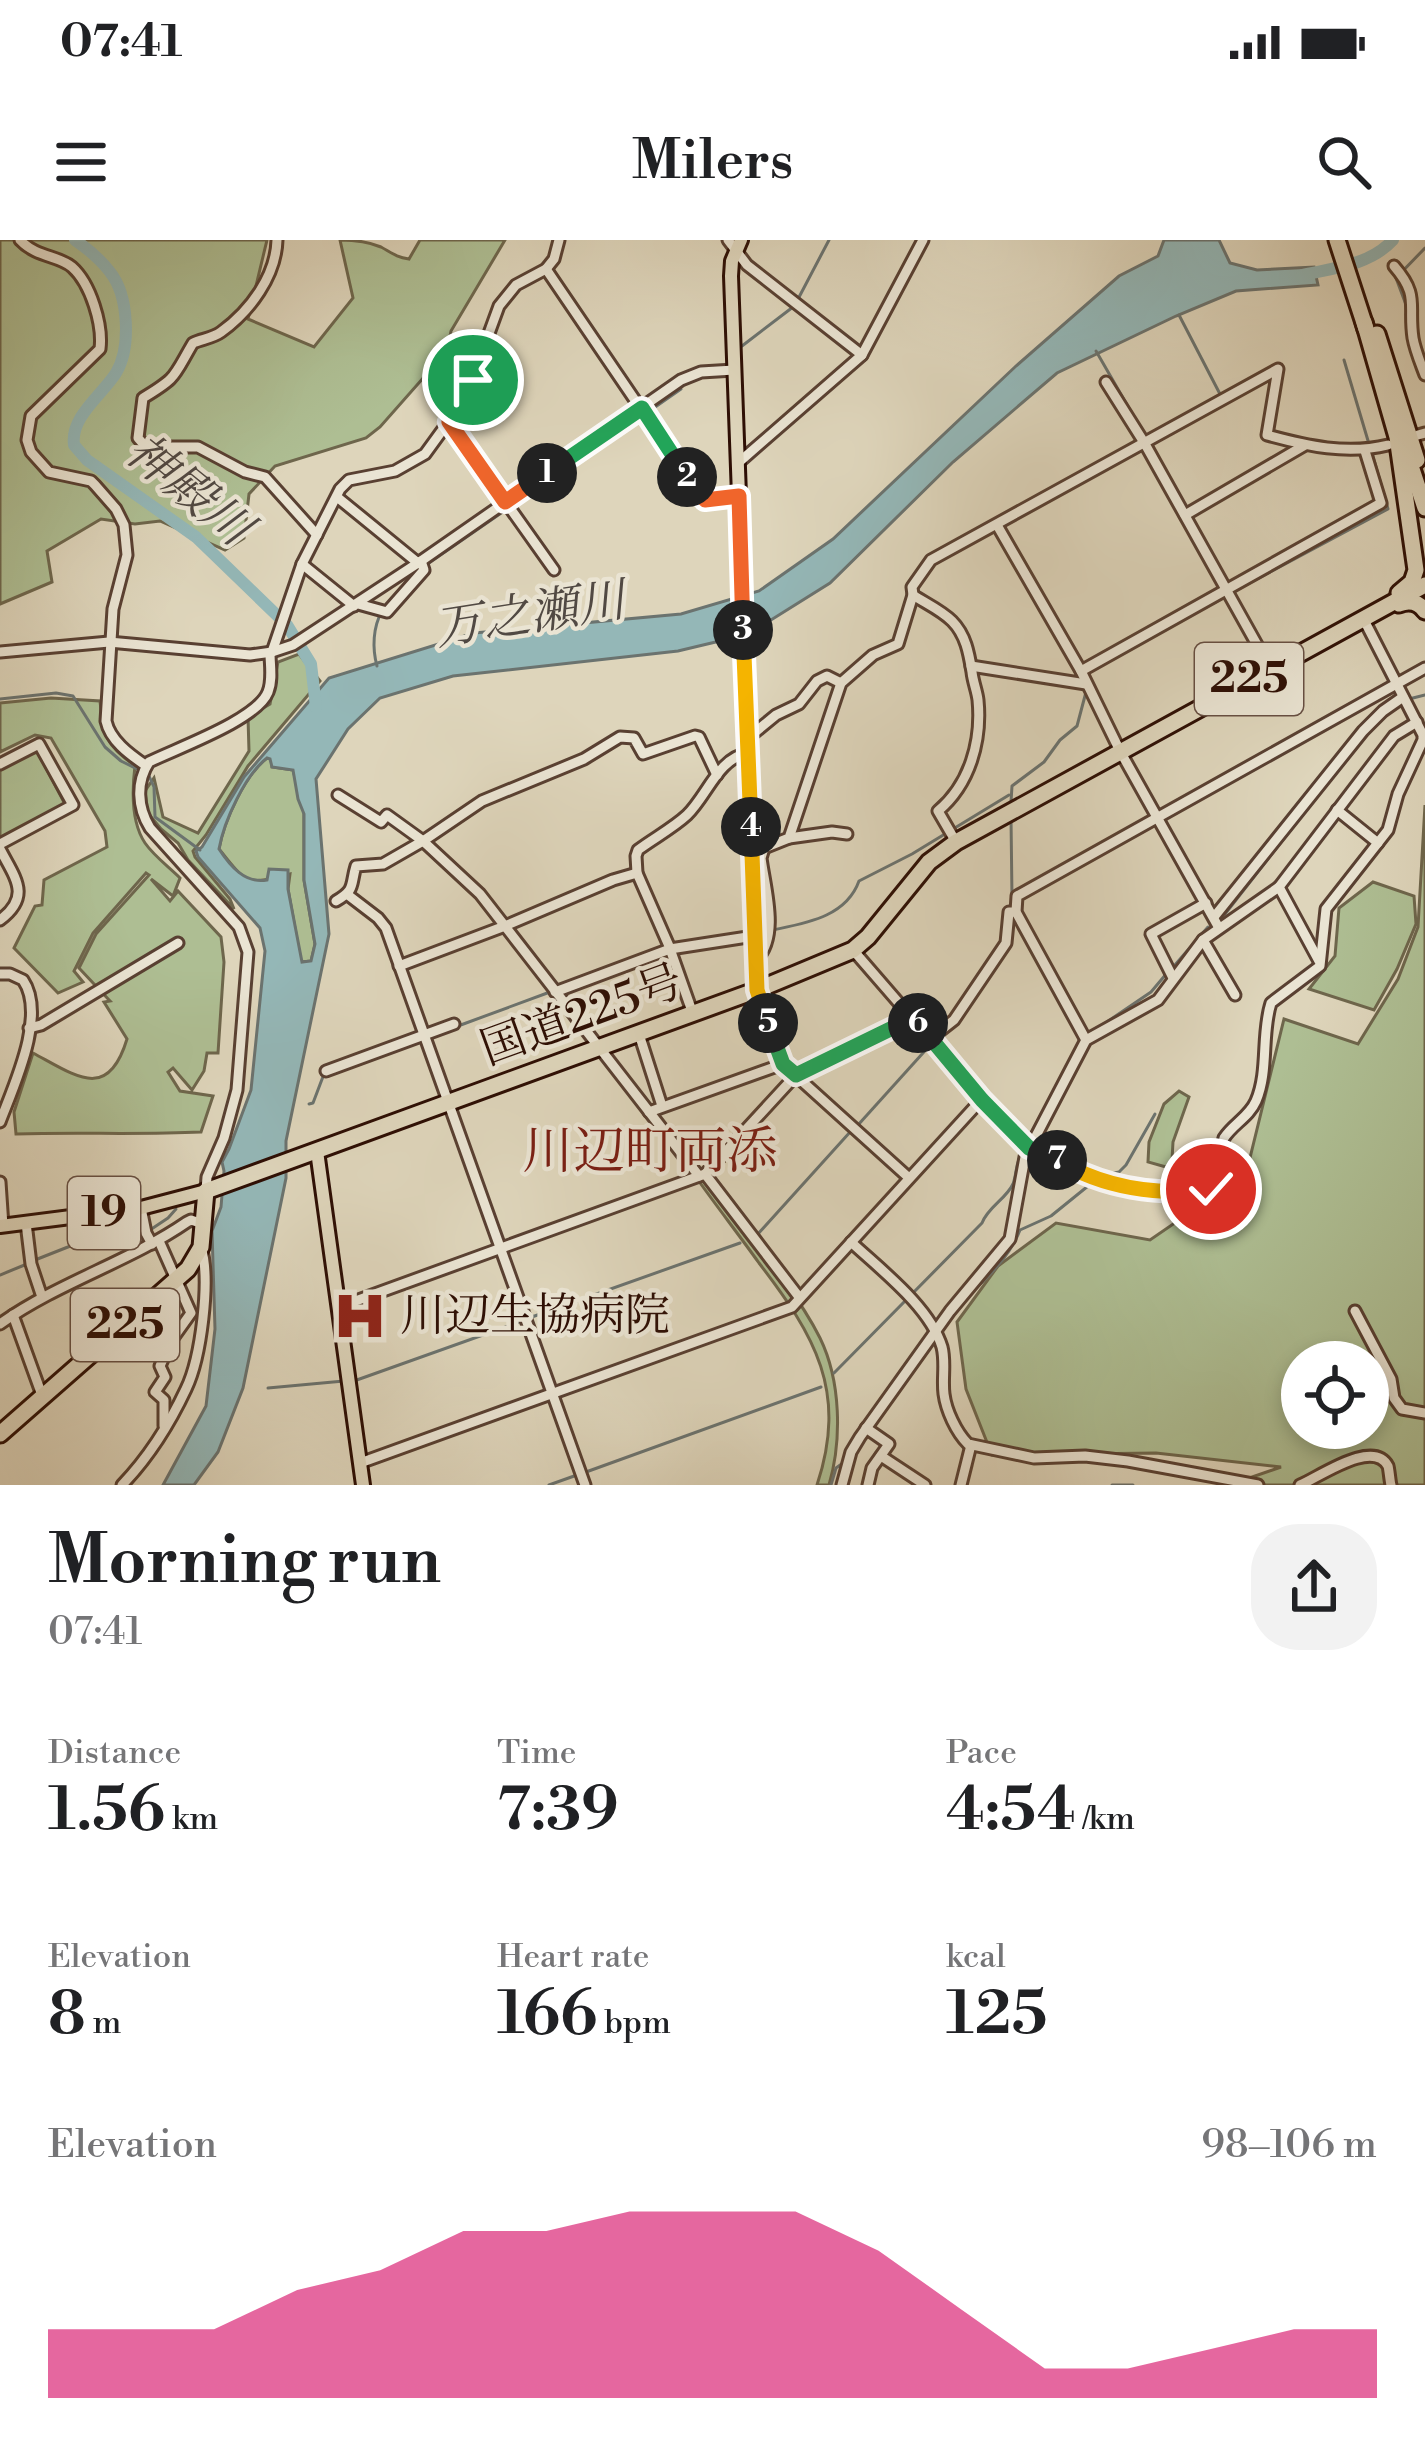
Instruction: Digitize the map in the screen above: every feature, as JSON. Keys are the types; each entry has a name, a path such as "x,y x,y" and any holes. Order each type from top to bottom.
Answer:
{"highway":[{"path":"1343,242 1425,486"},
{"path":"1369,323 1425,455"},
{"path":"1369,323 1425,508"},
{"path":"1369,323 1397,437 1415,575 1369,617"},
{"path":"1407,517 1425,560"},
{"name":"国道225号","path":"213,1188 693,1014 853,950 951,835 1120,751 1425,585"},
{"path":"1369,617 1405,602 1421,605 1425,611"},
{"name":"225","path":"2,1428 177,1280 201,1247 213,1188"}],"main road":[{"path":"735,244 731,268 744,649 758,848 757,990"},
{"path":"317,1151 363,1485"},
{"name":"19","path":"2,1226 141,1208 213,1188"}],"street":[{"path":"20,240 31,250 71,266 97,315 100,349 31,416 27,440 49,472 91,481 123,519 127,556 113,609 105,703 108,732 144,772"},
{"path":"277,240 276,261 259,292 223,331 189,346 176,376 143,398 138,438 146,447 204,449 245,472 265,477 317,535"},
{"path":"144,772 232,723 263,700 270,684 271,652 302,564 340,489 349,480 395,471 425,454 465,399 499,306 516,285 546,269 559,240"},
{"path":"738,463 862,355 923,240"},
{"path":"735,244 747,265 862,355"},
{"path":"1394,266 1408,282 1419,309 1413,339 1425,375"},
{"path":"546,269 705,500 739,496"},
{"path":"789,838 841,683 873,655 898,644 913,587 931,560 1278,369 1267,435 1305,445 1365,451 1388,445"},
{"path":"0,652 109,642 231,655 293,645 422,564 694,375 734,370"},
{"path":"1106,382 1187,514 1270,668"},
{"path":"449,422 554,570"},
{"path":"1187,514 1305,445"},
{"path":"1081,670 1381,503 1365,451"},
{"path":"337,497 422,564"},
{"path":"997,525 1081,670 1120,751 1216,923"},
{"path":"302,564 356,605 387,612 422,564"},
{"path":"913,595 951,620 966,643 978,706 970,766 960,790 938,811 951,835"},
{"path":"853,950 1029,1148 1095,1179 1159,1192 1211,1189 1224,1138 1248,1114 1261,1088 1264,1031 1271,1003 1320,966 1326,909 1388,830 1398,794 1423,740 1369,617"},
{"path":"971,667 1087,686"},
{"path":"933,1040 954,1020 1006,943 1016,896 1425,668"},
{"path":"693,1014 637,873 635,856 687,815 717,775 776,715 799,704 820,678 841,683"},
{"path":"842,1485 851,1452 866,1428 1010,1239 1029,1148 1086,1040 1158,1000 1171,973 1203,940 1363,731 1383,711 1405,700"},
{"path":"1216,923 1279,887 1394,736 1417,722"},
{"path":"336,901 348,895 356,866 383,864 482,801 584,759 626,735 634,737 643,754 699,737 717,775"},
{"path":"0,764 39,744 73,805 0,847 19,893 11,912 0,920"},
{"path":"144,772 142,816 239,927 248,952 237,1090 207,1177 213,1188"},
{"path":"338,795 381,822 387,814 480,894 799,1298"},
{"path":"1337,810 1378,843"},
{"path":"755,960 769,936 758,848 789,838 847,834"},
{"path":"399,966 637,873"},
{"path":"1279,887 1319,961"},
{"path":"348,895 386,928 582,1478"},
{"path":"1171,973 1151,934 1206,902"},
{"path":"1014,912 1086,1040"},
{"path":"556,992 669,947 754,936"},
{"path":"1203,940 1235,994"},
{"path":"29,1028 178,943"},
{"path":"0,974 17,976 32,1001 23,1063 0,1122"},
{"path":"757,990 783,1064 908,1178"},
{"path":"339,1307 702,1175 796,1075 913,1018"},
{"path":"326,1071 454,1024"},
{"path":"639,1034 662,1106"},
{"path":"650,1112 783,1064"},
{"path":"360,1463 792,1307 982,1100"},
{"path":"0,1182 2,1226"},
{"path":"141,1208 191,1313 160,1366 165,1377 155,1392 164,1400 164,1427"},
{"path":"0,1324 151,1237 191,1220 203,1224"},
{"path":"26,1222 42,1297"},
{"path":"850,1242 909,1296 936,1335 943,1349 944,1399 960,1436 970,1445 1034,1458 1085,1456 1128,1461 1258,1485"},
{"path":"122,1485 150,1450 189,1385 206,1285 201,1247"},
{"path":"1355,1311 1391,1378 1394,1398 1402,1409 1425,1413"},
{"path":"13,1315 43,1398"},
{"path":"866,1428 889,1444 872,1468 868,1485"},
{"path":"961,1485 970,1445"},
{"path":"880,1456 925,1485"},
{"path":"1300,1485 1341,1463 1367,1456 1389,1467 1391,1485"}],"green space":[{"path":"0,240 267,240 248,319 314,347 353,298 340,240 371,243 409,259 420,240 505,240 451,331 447,351 366,438 275,466 249,494 244,538 225,550 160,521 135,524 101,519 47,551 52,582 0,604"},
{"path":"299,654 320,681 248,766 193,851 234,909 147,812 145,791 154,778 163,817 198,833 249,751 248,717 270,704 278,662"},
{"path":"51,698 100,701 108,739 135,766 134,806 140,835 180,878 173,896 151,879 170,901 178,891 221,937 224,962 218,1053 207,1053 204,1071 192,1090 173,1068 168,1072 180,1091 213,1096 201,1132 16,1134 14,1112 33,1053 89,1078 110,1071 119,1059 127,1039 104,1002 110,1001 79,968 96,934 149,875 93,933 74,971 83,982 58,993 14,948 35,906 42,905 44,880 107,847 105,831 51,738 35,735 0,752 0,703"},
{"path":"36,749 66,806 0,839 0,768"},
{"path":"267,758 272,767 293,770 304,813 304,880 315,944 311,961 301,962 288,889 290,874 248,879 219,849 237,799"},
{"path":"1425,805 1425,1485 1229,1485 1281,1467 1156,1453 992,1455 966,1389 957,1322 998,1266 1056,1223 1150,1240 1246,1174 1284,1019 1358,1044 1398,979 1418,927"},
{"path":"1373,882 1414,896 1416,924 1374,1010 1309,989 1335,956 1339,908"},
{"path":"1179,1091 1189,1097 1173,1142 1172,1160 1166,1167 1148,1162 1149,1142 1164,1104"},
{"path":"704,1179 796,1297 827,1355 837,1411 829,1485 817,1485 829,1421 821,1366 796,1315 698,1180"}],"water":[{"path":"1164,240 1219,240 1230,263 1257,270 1314,267 1318,285 1236,291 1057,373 953,462 830,583 771,620 724,640 678,651 453,676 380,698 348,729 316,779 329,934 286,1141 286,1178 243,1388 218,1452 194,1485 163,1485 206,1406 215,1329 212,1231 221,1207 222,1162 251,1090 265,951 260,928 196,851 244,777 329,678 474,633 681,614 759,591 833,539 1119,276 1158,256","holes":["270,759 272,767 293,770 304,814 304,880 315,944 311,961 302,962 288,870 269,869 267,880 252,879 233,867 219,849 243,787"]}],"waterway":[{"name":"神殿川","path":"75,240 103,263 116,282 126,336 116,373 82,416 74,445 87,460 196,537 287,625 311,664 316,707"},
{"path":"797,301 829,240"},
{"path":"1302,275 1363,260 1393,240"},
{"path":"1408,310 1396,278 1425,248"},
{"path":"742,346 793,307"},
{"path":"1179,315 1221,396"},
{"path":"1096,351 1145,436"},
{"path":"1344,360 1369,444"},
{"path":"648,412 681,389"},
{"path":"515,504 640,417"},
{"path":"1231,593 1388,509 1372,453"},
{"path":"426,565 507,509"},
{"path":"1158,633 1225,597"},
{"path":"377,666 374,638 382,611"},
{"path":"1011,802 1012,786 1044,762 1077,726 1086,692"},
{"path":"0,699 56,693 73,696 105,747 141,771"},
{"path":"1409,699 1425,695"},
{"path":"1376,724 1396,707"},
{"path":"149,776 155,817 200,850"},
{"path":"1225,914 1331,778"},
{"path":"773,930 835,910 859,881 1009,795"},
{"path":"1011,818 1012,898"},
{"path":"1174,966 1208,927"},
{"path":"1095,1030 1151,992 1167,973"},
{"path":"458,1026 550,992"},
{"path":"1028,1139 1081,1040"},
{"path":"858,1125 932,1043"},
{"path":"309,1104 324,1074"},
{"path":"1100,1176 1119,1172 1126,1165 1155,1114"},
{"path":"757,1235 851,1131"},
{"path":"834,1373 982,1223 1013,1184 1021,1155"},
{"path":"969,1295 1005,1257 1020,1230 1051,1216 1093,1182"},
{"path":"150,1230 176,1209"},
{"path":"35,1260 78,1243 122,1241 141,1234"},
{"path":"529,1318 740,1243"},
{"path":"0,1275 27,1264"},
{"path":"354,1381 522,1321"},
{"path":"268,1388 344,1381"},
{"path":"586,1472 821,1387"},
{"path":"831,1485 836,1468 843,1463"},
{"path":"549,1485 577,1475"},
{"path":"1112,1485 1133,1485"}],"place":[{"name":"川辺生協病院","path":"360,1316"}],"district":[{"name":"川辺町両添","path":"650,1153"}],"route":[{"path":"473,380 449,422 505,502 642,408 700,496 705,500 739,496 757,990 783,1064 796,1075 913,1018 1029,1148 1117,1185 1159,1192 1211,1189"}],"water label":[{"name":"万之瀬川","path":"530,616"}]}
